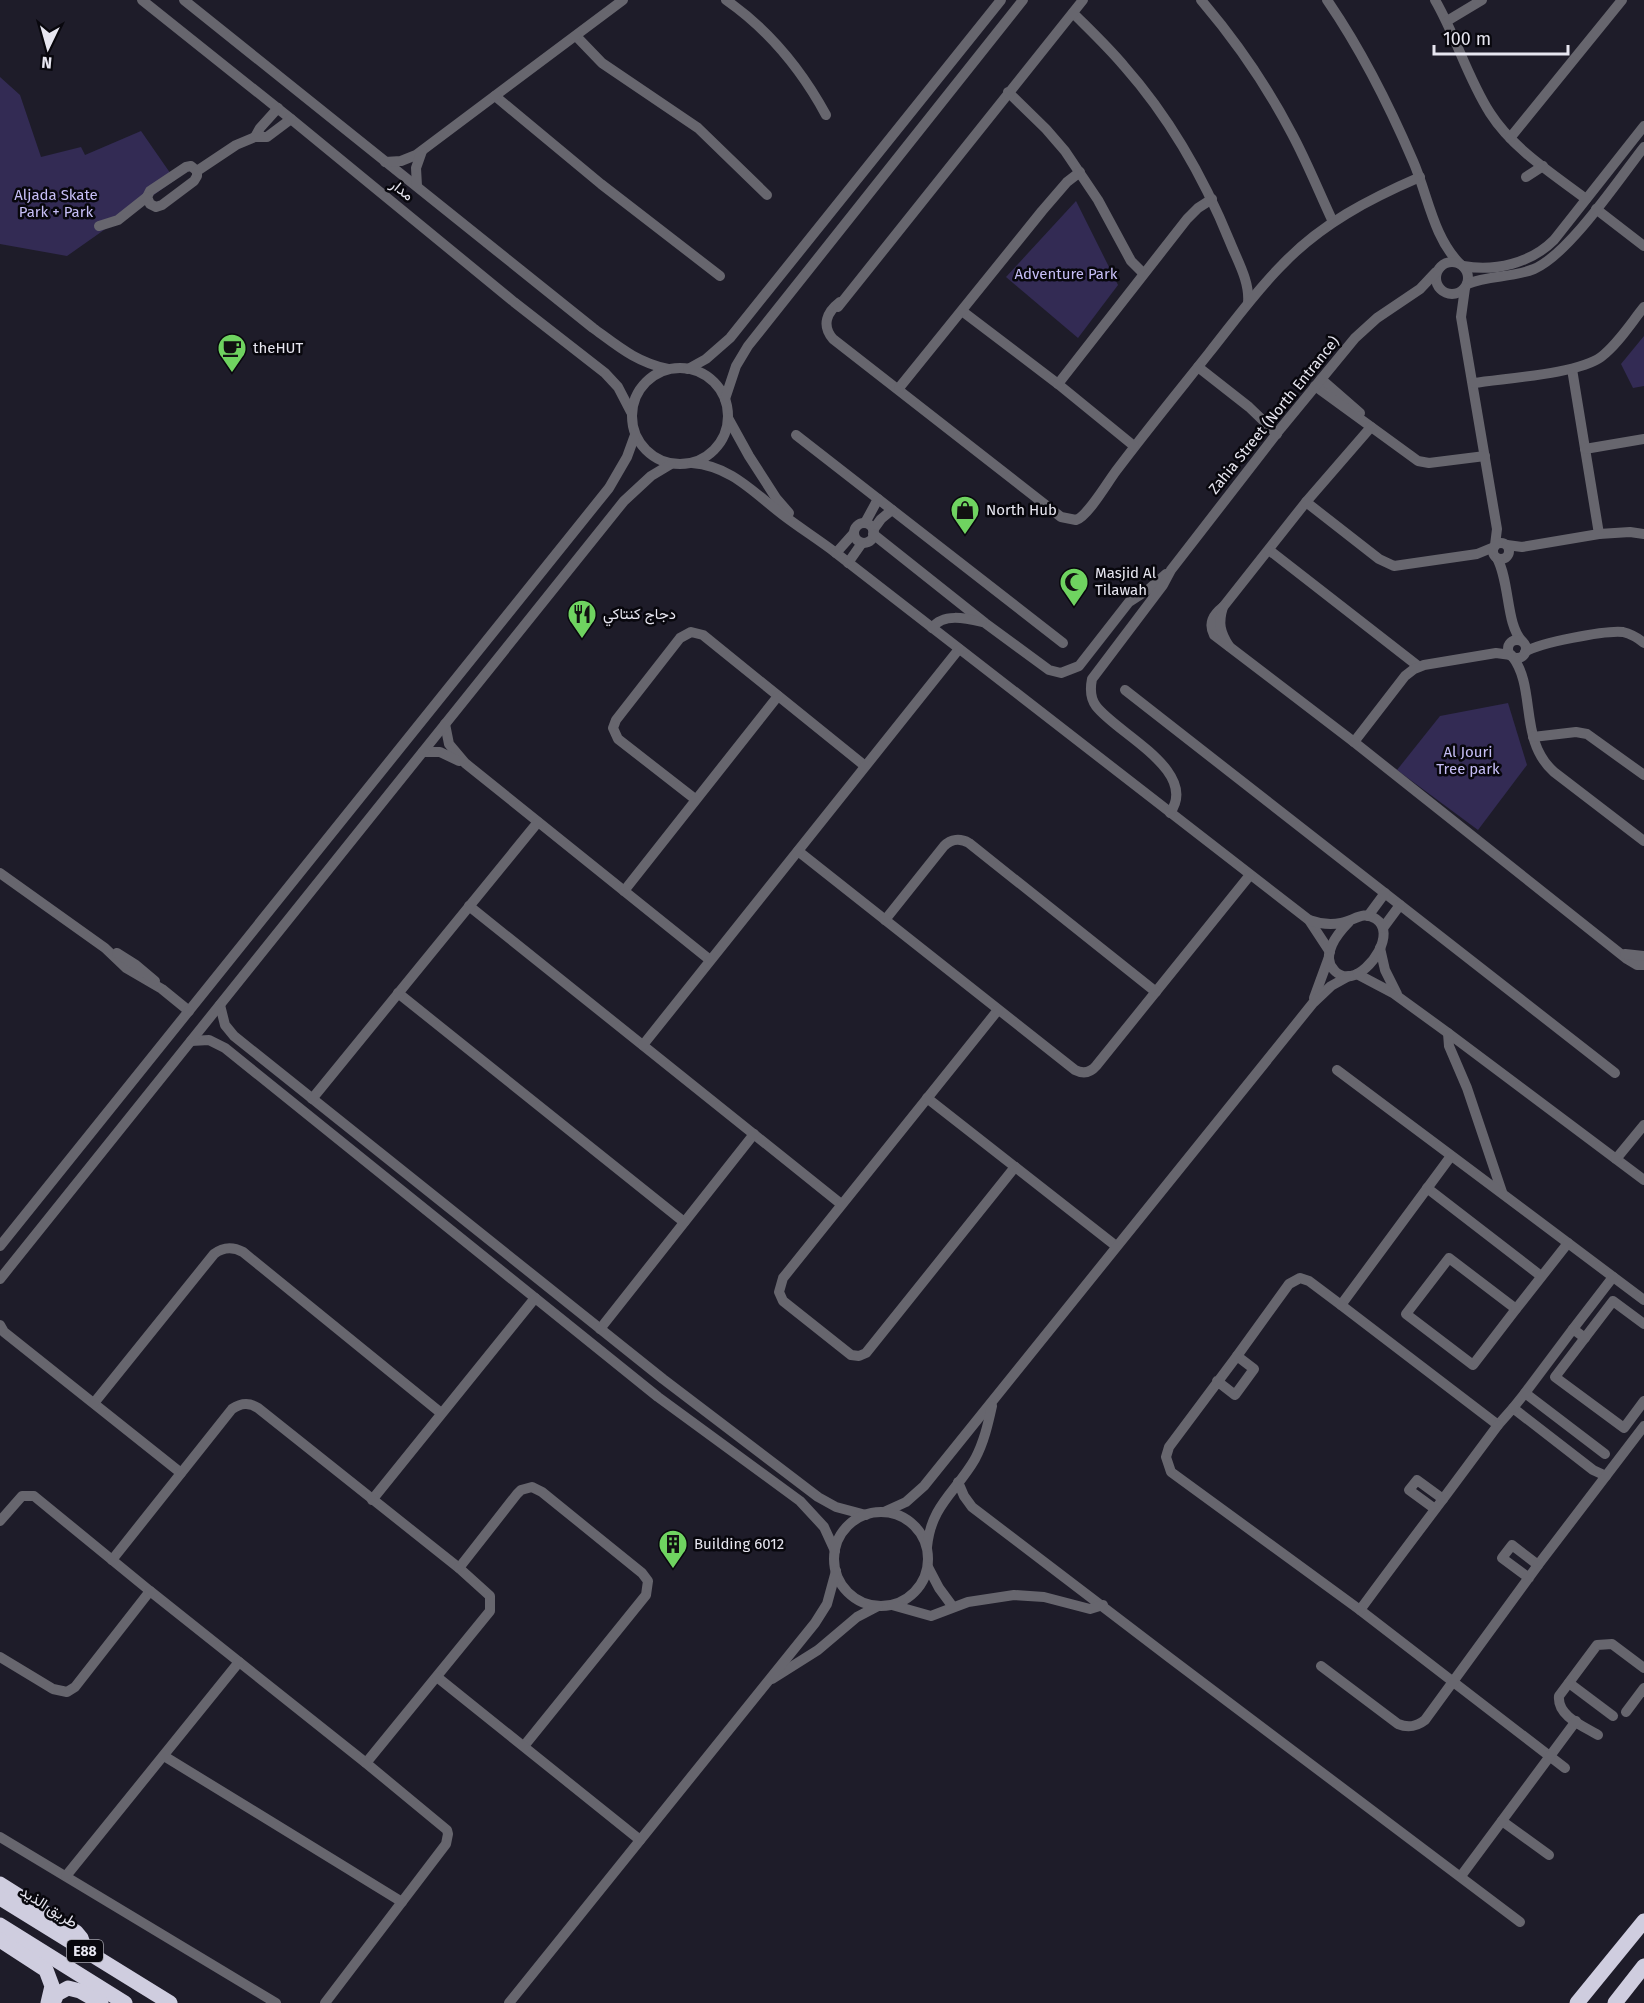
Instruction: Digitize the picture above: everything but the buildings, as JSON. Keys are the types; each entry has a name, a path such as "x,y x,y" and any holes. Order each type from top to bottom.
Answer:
{"highway":[{"path":"0,1884 76,1932 86,1952"},
{"name":"طريق الذيد","path":"0,1898 170,2003"},
{"path":"1577,2003 1644,1921"},
{"name":"E88","path":"0,1925 124,2003"},
{"path":"0,1941 46,1970 52,1986 48,2003"},
{"path":"1615,2003 1644,1966"},
{"path":"54,2003 57,1994 68,1988 75,1988 101,2003"}],"street":[{"name":"مدار","path":"142,0 605,373 618,387 631,412"},
{"name":"مدار","path":"184,0 624,352 642,362 668,369"},
{"path":"385,162 401,161 422,151 623,0"},
{"path":"726,0 751,19 780,47 806,80 826,115"},
{"path":"688,369 706,359 730,338 1001,0"},
{"path":"725,399 736,366 748,346 1023,0"},
{"path":"1083,0 840,302 830,310 826,323 830,335 839,343 1066,519 1076,520 1085,515 1134,446 1248,303 1298,249 1333,222 1376,197 1420,177"},
{"path":"1201,0 1235,41 1279,110 1300,149 1333,222"},
{"path":"1435,0 1486,106 1510,138 1586,199"},
{"path":"1447,21 1482,0"},
{"path":"1510,138 1622,0"},
{"path":"1332,2 1378,84 1420,177 1440,235 1450,254 1462,265 1468,275 1461,317 1514,630 1524,648 1520,670"},
{"path":"1073,13 1118,59 1144,90 1179,139 1212,199 1244,276 1248,289 1248,303"},
{"path":"576,36 602,63 698,128 767,195"},
{"path":"1008,92 1051,134 1080,172 1107,215 1131,261 1143,273"},
{"path":"495,96 601,184 720,276"},
{"path":"255,137 278,108"},
{"path":"197,171 236,146 255,137 267,137 291,119"},
{"path":"1437,270 1448,261 1486,267 1515,263 1533,257 1554,240 1644,126"},
{"path":"1414,293 1456,293 1484,278 1524,273 1544,264 1562,250 1644,147"},
{"path":"417,186 416,168 422,151"},
{"path":"99,226 118,220 147,197 153,189 186,167 191,166 197,171"},
{"path":"1526,177 1543,166"},
{"path":"147,197 152,206 162,205 196,179 197,171"},
{"path":"899,388 1060,189 1080,172"},
{"path":"1601,180 1611,189"},
{"path":"1058,384 1187,219 1212,199"},
{"path":"1596,209 1644,246"},
{"path":"1440,235 1441,249 1436,280 1461,317"},
{"name":"Zahia Street (North Entrance)","path":"1171,570 1279,431 1366,327 1414,293 1437,270"},
{"path":"1244,276 1254,281 1266,282"},
{"path":"1473,383 1583,366 1602,356 1644,307"},
{"path":"962,311 1058,384 1134,446"},
{"path":"1198,367 1279,431"},
{"path":"825,545 812,531 788,513 776,498 743,447 728,417 725,399 713,381 701,373 688,369 668,369 654,375 643,385 635,398 631,412 635,435 650,454 671,464 692,463 718,468 734,475 1309,920 1329,954 1332,968 1337,973 1353,975 1385,988 1644,1180"},
{"path":"1572,369 1599,534"},
{"path":"1318,383 1357,410 1371,427 1418,461 1430,463 1485,456"},
{"path":"692,463 706,456 718,446 725,432 728,417"},
{"path":"1371,427 1306,502 1223,607 1219,625 1222,634 1229,646 1633,963 1644,965"},
{"path":"0,1246 609,488 627,458 635,435"},
{"path":"796,435 1064,643"},
{"path":"1585,449 1644,439"},
{"path":"0,1279 624,501 651,476 671,464"},
{"path":"848,563 862,543 871,540 871,529 878,499"},
{"path":"1306,502 1389,565 1406,566 1599,534 1630,532 1644,534"},
{"path":"871,529 892,510"},
{"path":"836,553 854,534 856,526 871,529 985,623 1044,666 1061,673 1073,669 1088,654 1123,608 1171,570"},
{"path":"854,534 855,539 862,543"},
{"path":"1269,549 1419,666"},
{"path":"1170,813 1177,799 1174,783 1167,769 1101,711 1092,700 1091,693 1092,679 1100,666 1163,585 1171,570"},
{"path":"1123,608 1132,612 1136,620"},
{"path":"932,628 936,622 945,618 985,623"},
{"path":"1514,630 1510,650 1520,670 1538,752 1548,766 1644,841"},
{"path":"695,799 618,739 613,728 616,720 680,638 691,632 700,633 866,766"},
{"path":"1510,650 1514,641 1524,648 1615,632 1627,633 1644,643"},
{"path":"1510,650 1519,658 1524,648"},
{"path":"643,1045 959,649"},
{"path":"1354,742 1405,676 1419,666 1510,650"},
{"path":"1088,654 1100,666"},
{"path":"1125,690 1615,1073"},
{"path":"624,891 778,696"},
{"path":"446,724 449,744 465,764 710,960"},
{"path":"1533,737 1576,732 1587,734 1644,776"},
{"path":"423,752 440,753 465,764"},
{"path":"312,1099 538,822"},
{"path":"885,920 944,846 960,839 978,850 1156,992"},
{"path":"798,851 1075,1070 1086,1072 1096,1066 1250,875"},
{"path":"0,873 105,948 126,968 162,989 189,1011"},
{"path":"1368,916 1385,893"},
{"path":"1383,928 1400,905"},
{"path":"469,906 841,1204"},
{"path":"835,1551 842,1533 857,1519 884,1512 906,1502 924,1486 1313,1003 1331,986 1370,963 1380,948 1384,934 1383,928 1374,918 1361,916 1349,922 1329,924 1309,920"},
{"path":"1313,1003 1337,936 1349,922"},
{"path":"1380,948 1389,980 1401,999"},
{"path":"1622,953 1644,956"},
{"path":"398,993 684,1222"},
{"path":"220,1005 225,1025 234,1036 600,1329 818,1497 836,1507 866,1515"},
{"path":"998,1010 783,1278 779,1292 786,1305 848,1352 859,1356 869,1350 1015,1167"},
{"path":"1448,1033 1449,1046 1470,1095 1502,1192"},
{"path":"191,1041 209,1040 225,1048 658,1397 806,1507 824,1527 835,1551 836,1571 831,1593 822,1614 509,2003"},
{"path":"1337,1070 1644,1300"},
{"path":"927,1098 1116,1246"},
{"path":"1616,1159 1644,1125"},
{"path":"600,1329 754,1134"},
{"path":"1341,1305 1451,1156"},
{"path":"1427,1188 1542,1275"},
{"path":"1516,1309 1449,1258 1406,1314 1473,1365 1568,1243"},
{"path":"93,1403 214,1254 231,1247 243,1252 441,1413"},
{"path":"1360,1610 1498,1425 1613,1277"},
{"path":"1498,1425 1309,1281 1300,1278 1294,1280 1217,1381 1169,1447 1166,1457 1171,1472 1360,1610 1565,1768"},
{"path":"372,1500 535,1298"},
{"path":"1644,1324 1613,1301 1555,1377 1624,1428 1644,1401"},
{"path":"1,1329 181,1473"},
{"path":"1574,1329 1585,1338"},
{"path":"1217,1381 1234,1395 1254,1369 1237,1356"},
{"path":"1524,1392 1605,1454 1618,1460"},
{"path":"1525,1417 1537,1402"},
{"path":"953,1607 939,1588 928,1567 927,1548 935,1517 942,1503 969,1469 980,1450 993,1403"},
{"path":"112,1560 232,1409 242,1404 258,1408 459,1569 489,1596 491,1606 487,1615 366,1762"},
{"path":"1513,1408 1593,1470 1606,1476"},
{"path":"1321,1666 1398,1724 1407,1727 1425,1720 1528,1578 1644,1426"},
{"path":"1593,1470 1605,1454"},
{"path":"1435,1509 1409,1490 1417,1480 1443,1498"},
{"path":"958,1482 972,1507 1520,1922"},
{"path":"459,1569 517,1494 521,1490 532,1487 542,1492 597,1536 642,1573 648,1581 648,1591 641,1601 524,1746"},
{"path":"0,1521 22,1496 33,1496 443,1826 448,1834 446,1844 325,2003"},
{"path":"884,1512 911,1523 918,1530 927,1548"},
{"path":"1528,1578 1502,1558 1507,1551 1512,1545 1538,1565"},
{"path":"892,1605 912,1595 919,1587 928,1567"},
{"path":"836,1571 844,1588 859,1601 878,1606 892,1605 931,1616 953,1607 984,1599 1014,1595 1052,1598 1090,1609 1103,1605"},
{"path":"0,1657 53,1689 67,1692 75,1687 150,1591"},
{"path":"769,1680 818,1650 857,1617 878,1606"},
{"path":"1598,1735 1566,1715 1558,1703 1559,1696 1597,1646 1612,1644 1644,1668"},
{"path":"66,1876 239,1662"},
{"path":"437,1677 640,1840"},
{"path":"1569,1683 1613,1716"},
{"path":"1626,1712 1644,1688"},
{"path":"1461,1876 1576,1721"},
{"path":"164,1756 402,1902"},
{"path":"1502,1821 1549,1855"},
{"path":"0,1837 276,2003"}],"green space":[{"name":"Aljada Skate Park + Park","path":"0,77 20,95 41,157 81,147 85,155 141,131 175,180 67,256 0,244"},
{"name":"Adventure Park","path":"1076,201 1118,285 1078,338 1006,277"},
{"path":"1644,336 1644,386 1633,388 1621,364"},
{"name":"Al Jouri Tree park","path":"1508,703 1527,765 1478,830 1397,770 1440,716"}],"place":[{"name":"theHUT","path":"232,374"},
{"name":"North Hub","path":"965,536"},
{"name":"Masjid Al Tilawah","path":"1074,608"},
{"name":"دجاج كنتاكي","path":"582,640"},
{"name":"Building 6012","path":"673,1570"}]}
